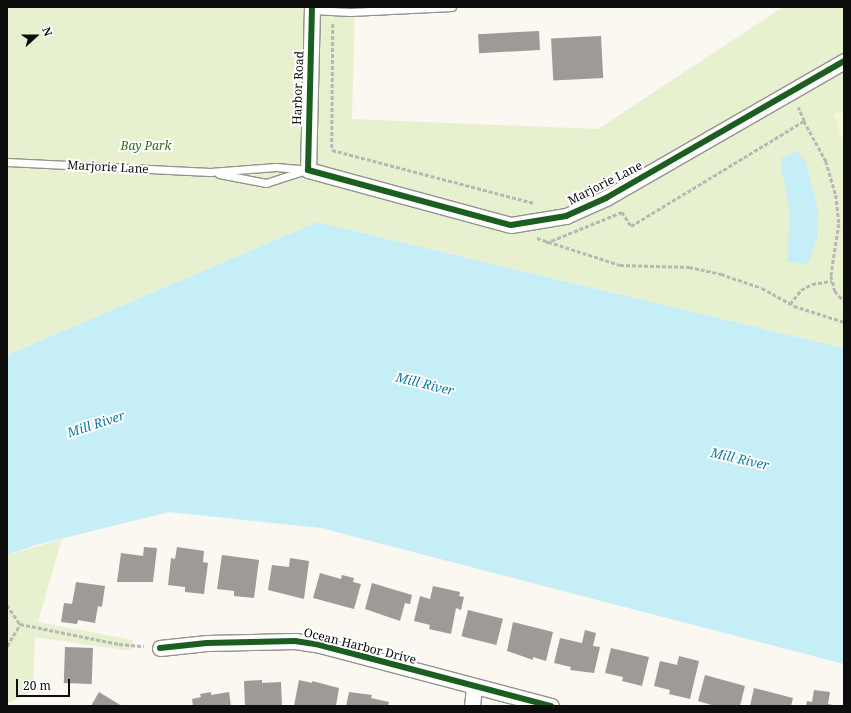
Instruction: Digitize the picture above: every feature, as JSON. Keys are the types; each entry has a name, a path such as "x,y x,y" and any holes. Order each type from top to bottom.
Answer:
{"street":[{"name":"Harbor Road","path":"308,170 312,9"},
{"name":"Marjorie Lane","path":"308,170 511,225 566,216 606,198 844,61"},
{"name":"Ocean Harbor Drive","path":"160,648 207,643 295,641 551,706"},
{"path":"472,706 474,686"}],"lane":[{"path":"312,9 452,7"},
{"name":"Marjorie Lane","path":"7,162 210,172 276,167 308,170"},
{"name":"Marjorie Lane","path":"210,172 266,183 308,170"}],"path":[{"path":"333,24 332,150 542,206"},
{"path":"803,104 797,108 826,161 836,195 838,224 832,281 835,291 844,301"},
{"path":"546,243 579,231 622,212 631,226 804,121"},
{"path":"566,216 579,231"},
{"path":"511,225 546,243 620,265 689,267 720,274 762,288 790,304 827,319 844,322"},
{"path":"790,304 801,290 812,284 832,281"},
{"path":"7,605 20,624 119,644 160,648"},
{"path":"7,646 20,624"}],"green space":[{"name":"Bay Park","path":"7,7 355,7 352,119 598,129 783,7 844,7 844,348 317,222 7,355"},
{"path":"844,111 844,148 834,114"},
{"path":"62,539 38,622 133,640 131,651 35,637 33,691 7,704 7,555"}],"water":[{"path":"797,151 806,163 818,209 817,239 810,259 804,265 787,261 790,211 781,168 781,158"},
{"name":"Mill River","path":"317,222 844,348 844,664 321,528 169,512 36,545 7,555 7,355"}],"building":[{"path":"539,31 540,50 479,53 478,34"},
{"path":"601,36 603,78 553,81 551,39"},
{"path":"144,547 157,548 153,582 117,582 121,553 143,556"},
{"path":"177,547 204,551 203,562 208,563 204,594 185,592 185,587 168,585 171,558 175,559"},
{"path":"222,555 259,560 254,598 234,596 234,591 217,589"},
{"path":"290,558 309,561 304,599 268,590 272,565 289,567"},
{"path":"320,573 341,579 342,575 354,578 353,582 361,584 354,609 313,598"},
{"path":"76,582 105,586 102,607 98,606 95,623 78,620 77,624 61,622 64,603 72,604"},
{"path":"372,583 412,595 410,604 405,603 400,621 365,609"},
{"path":"433,586 460,592 459,596 464,597 461,610 456,608 451,634 429,629 430,625 414,621 420,596 430,599"},
{"path":"468,610 503,619 496,645 461,636"},
{"path":"513,622 553,632 546,661 533,657 533,660 507,651"},
{"path":"585,630 596,633 593,646 600,647 594,673 570,670 571,667 554,663 560,638 582,643"},
{"path":"65,647 93,648 92,684 64,683"},
{"path":"611,648 649,657 642,686 622,681 623,677 605,673"},
{"path":"679,656 699,661 690,699 669,694 670,690 654,686 660,661 677,665"},
{"path":"705,675 745,686 740,706 715,706 698,701"},
{"path":"262,680 262,683 281,682 282,706 245,706 244,681"},
{"path":"299,680 312,683 312,681 339,688 336,706 294,706"},
{"path":"754,688 793,698 791,706 750,706"},
{"path":"814,690 830,692 828,704 839,706 806,706 807,701 812,702"},
{"path":"99,692 122,706 91,706"},
{"path":"211,692 211,695 229,692 231,706 193,706 192,699 201,697 200,694"},
{"path":"349,692 372,695 371,698 389,702 388,706 346,706"}],"cycle path":[{"path":"312,7 308,170 511,225 566,216 606,198 844,61"},
{"path":"160,648 207,643 295,641 320,645 551,706"}]}
